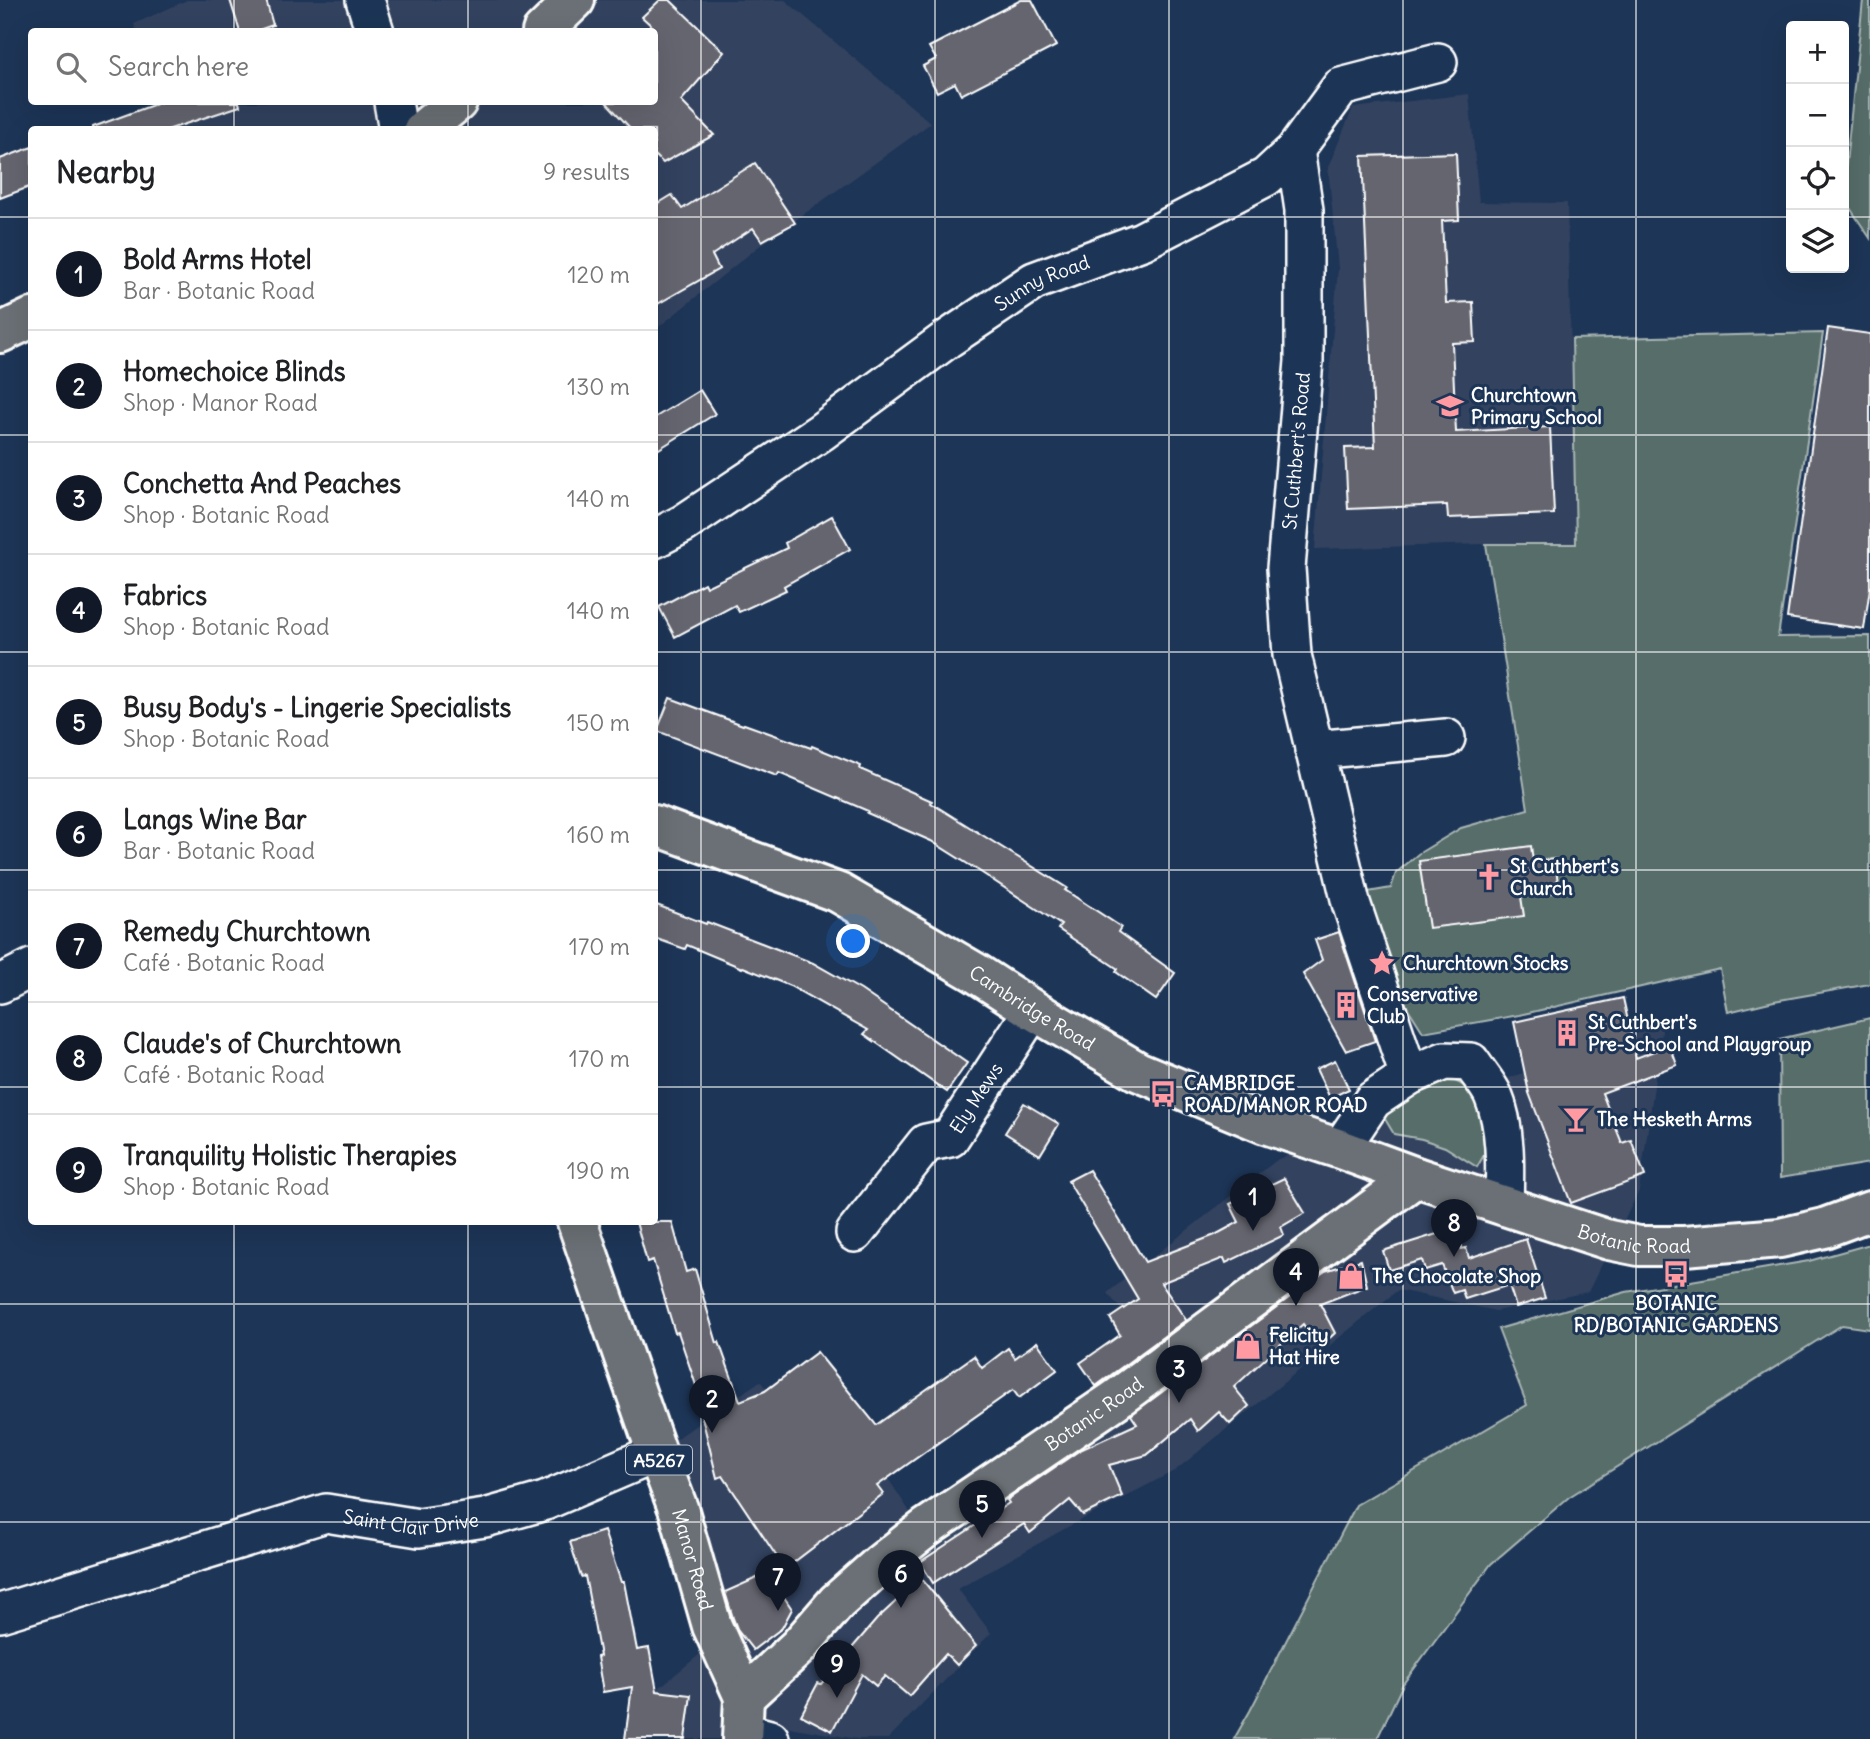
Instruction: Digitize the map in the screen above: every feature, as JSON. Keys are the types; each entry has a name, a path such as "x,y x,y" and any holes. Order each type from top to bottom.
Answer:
{"main road":[{"path":"546,28 575,0"},
{"path":"428,126 453,105"},
{"path":"0,333 28,320"},
{"name":"Cambridge Road","path":"658,826 839,893 976,972 1032,1010 1137,1071 1265,1124 1416,1177"},
{"name":"Botanic Road","path":"750,1727 798,1647 837,1602 880,1564 926,1528 1115,1400 1416,1177 1609,1240 1639,1245 1684,1245 1780,1238 1824,1228 1870,1211"},
{"name":"Manor Road","path":"578,1225 679,1511 712,1626 750,1727"}],"street":[{"path":"365,0 374,28"},
{"name":"Sunny Road","path":"658,537 683,524 821,432 946,340 1034,281 1142,241 1266,177 1294,150 1341,87 1438,62"},
{"path":"394,105 397,126"},
{"name":"St Cuthbert's Road","path":"1294,150 1304,209 1304,361 1286,568 1292,655 1351,903 1409,1076"},
{"path":"1314,750 1446,738"},
{"path":"0,984 28,970"},
{"name":"Ely Mews","path":"855,1233 926,1143 950,1138 1032,1010"},
{"path":"1340,1149 1373,1100 1409,1076 1444,1061 1471,1062 1493,1094 1499,1118 1505,1156 1504,1206"},
{"name":"Saint Clair Drive","path":"0,1613 326,1513 419,1528 485,1518 545,1501 657,1453"}],"shaded area":[{"path":"187,0 785,0 931,123 758,247 658,328 658,126 173,126 165,105 658,105 658,28 136,28 134,24"},
{"name":"Churchtown Primary School","path":"1469,94 1479,202 1567,203 1576,544 1315,549 1338,268 1328,167 1353,108"},
{"path":"1663,1024 1639,1191 1588,1292 1496,1311 1398,1290 1176,1470 958,1589 991,1633 888,1739 857,1739 772,1724 768,1739 644,1739 649,1696 728,1631 676,1439 760,1381 824,1457 859,1434 912,1515 1161,1356 1107,1293 1278,1159"}],"green space":[{"path":"1863,0 1870,0 1870,238 1849,206 1849,135"},
{"path":"1823,333 1778,637 1870,636 1870,984 1728,1012 1720,969 1519,1015 1423,1032 1404,1002 1362,893 1391,888 1396,873 1418,854 1461,828 1528,809 1486,544 1576,544 1572,339"},
{"path":"1870,1018 1870,1163 1780,1178 1779,1039"},
{"path":"1451,1079 1467,1087 1476,1101 1484,1131 1484,1155 1477,1167 1445,1147 1394,1134 1382,1114 1430,1084"},
{"path":"1870,1244 1870,1329 1842,1325 1569,1497 1491,1564 1403,1684 1377,1739 1234,1739 1356,1505 1527,1405 1498,1329 1626,1292 1809,1261"}],"building":[{"path":"230,0 266,0 273,25 264,28 239,28"},
{"path":"660,0 670,0 724,52 681,101 714,135 663,163 658,158 658,126 628,126 609,105 658,105 658,28 654,28 642,17"},
{"path":"1021,0 1032,0 1056,46 961,95 955,83 937,92 923,66 936,59 929,47"},
{"path":"153,105 240,106 179,126 96,126"},
{"path":"28,148 28,188 0,198 0,159"},
{"path":"1456,153 1459,220 1442,221 1446,303 1473,302 1475,342 1452,343 1456,432 1550,427 1554,514 1448,518 1447,505 1348,509 1345,448 1375,447 1362,156"},
{"path":"755,163 795,223 762,241 753,228 712,255 719,269 658,304 658,204 672,195 682,209"},
{"path":"1828,328 1870,334 1870,588 1864,629 1787,618"},
{"path":"700,390 715,414 658,450 658,416"},
{"path":"832,516 850,549 784,586 786,590 739,612 735,605 675,637 659,607 704,583 706,587 787,548 785,543"},
{"path":"670,698 811,748 812,746 861,766 860,769 932,801 931,803 1067,888 1065,890 1121,927 1118,932 1175,973 1156,1000 1116,972 1118,969 1058,929 1061,925 931,841 779,773 777,776 658,731"},
{"name":"St Cuthbert's Church","path":"1531,846 1533,861 1555,859 1559,892 1521,897 1524,916 1429,928 1419,861"},
{"path":"658,906 813,963 861,990 967,1063 947,1092 864,1034 868,1030 790,986 687,945 685,949 658,939"},
{"name":"Conservative Club","path":"1339,932 1375,1041 1346,1051 1303,974 1322,960 1315,940"},
{"path":"1623,998 1636,1058 1670,1045 1677,1065 1602,1093 1622,1143 1631,1140 1645,1176 1571,1203 1529,1093 1514,1022"},
{"path":"1335,1060 1349,1089 1330,1098 1316,1069"},
{"path":"1024,1103 1059,1124 1040,1155 1005,1133"},
{"path":"1089,1170 1145,1262 1215,1235 1239,1222 1230,1204 1284,1178 1305,1213 1281,1227 1284,1235 1226,1263 1224,1258 1161,1283 1186,1320 1096,1386 1080,1363 1120,1335 1110,1318 1138,1299 1068,1181"},
{"path":"672,1222 686,1272 695,1269 717,1343 719,1342 740,1401 765,1391 817,1352 876,1425 974,1356 982,1368 1008,1348 1015,1358 1037,1342 1057,1370 1019,1398 1013,1390 877,1486 883,1494 785,1569 723,1476 717,1478 702,1417 706,1415 678,1332 675,1333 653,1260 647,1262 637,1225"},
{"path":"1456,1228 1461,1249 1466,1248 1469,1258 1526,1239 1545,1298 1516,1307 1509,1285 1465,1299 1462,1290 1453,1293 1442,1265 1425,1270 1422,1260 1389,1270 1383,1251"},
{"path":"1361,1260 1367,1286 1320,1304 1335,1333 1319,1348 1303,1324 1234,1387 1249,1406 1230,1424 1219,1412 1198,1431 1190,1419 1147,1455 1109,1465 1122,1496 1083,1515 1070,1500 1030,1533 1024,1524 933,1583 920,1562 1009,1503 1007,1500 1080,1450 1137,1424 1131,1415 1325,1271"},
{"path":"604,1531 621,1582 624,1582 637,1650 649,1648 657,1691 691,1695 685,1739 625,1739 632,1687 603,1692 597,1657 600,1656 585,1576 581,1577 570,1542"},
{"path":"768,1573 792,1609 782,1628 753,1650 738,1631 725,1592"},
{"path":"921,1578 976,1646 957,1665 946,1654 909,1696 885,1676 876,1686 862,1674 832,1731 801,1715 818,1683 821,1684 877,1619"}],"place":[{"name":"Churchtown Primary School","path":"1450,406"},
{"name":"St Cuthbert's Church","path":"1489,877"},
{"name":"Churchtown Stocks","path":"1382,963"},
{"name":"Conservative Club","path":"1346,1005"},
{"name":"St Cuthbert's Pre-School and Playgroup","path":"1567,1033"},
{"name":"CAMBRIDGE ROAD/MANOR ROAD","path":"1163,1094"},
{"name":"The Hesketh Arms","path":"1576,1119"},
{"name":"Bold Arms Hotel","path":"1253,1231"},
{"name":"Claude's of Churchtown","path":"1454,1257"},
{"name":"BOTANIC RD/BOTANIC GARDENS","path":"1676,1274"},
{"name":"The Chocolate Shop","path":"1351,1276"},
{"name":"Fabrics","path":"1296,1306"},
{"name":"Felicity Hat Hire","path":"1248,1346"},
{"name":"Conchetta And Peaches","path":"1179,1403"},
{"name":"Homechoice Blinds","path":"712,1433"},
{"name":"Busy Body's - Lingerie Specialists","path":"982,1538"},
{"name":"Langs Wine Bar","path":"901,1608"},
{"name":"Remedy Churchtown","path":"778,1611"},
{"name":"Tranquility Holistic Therapies","path":"837,1698"}]}
